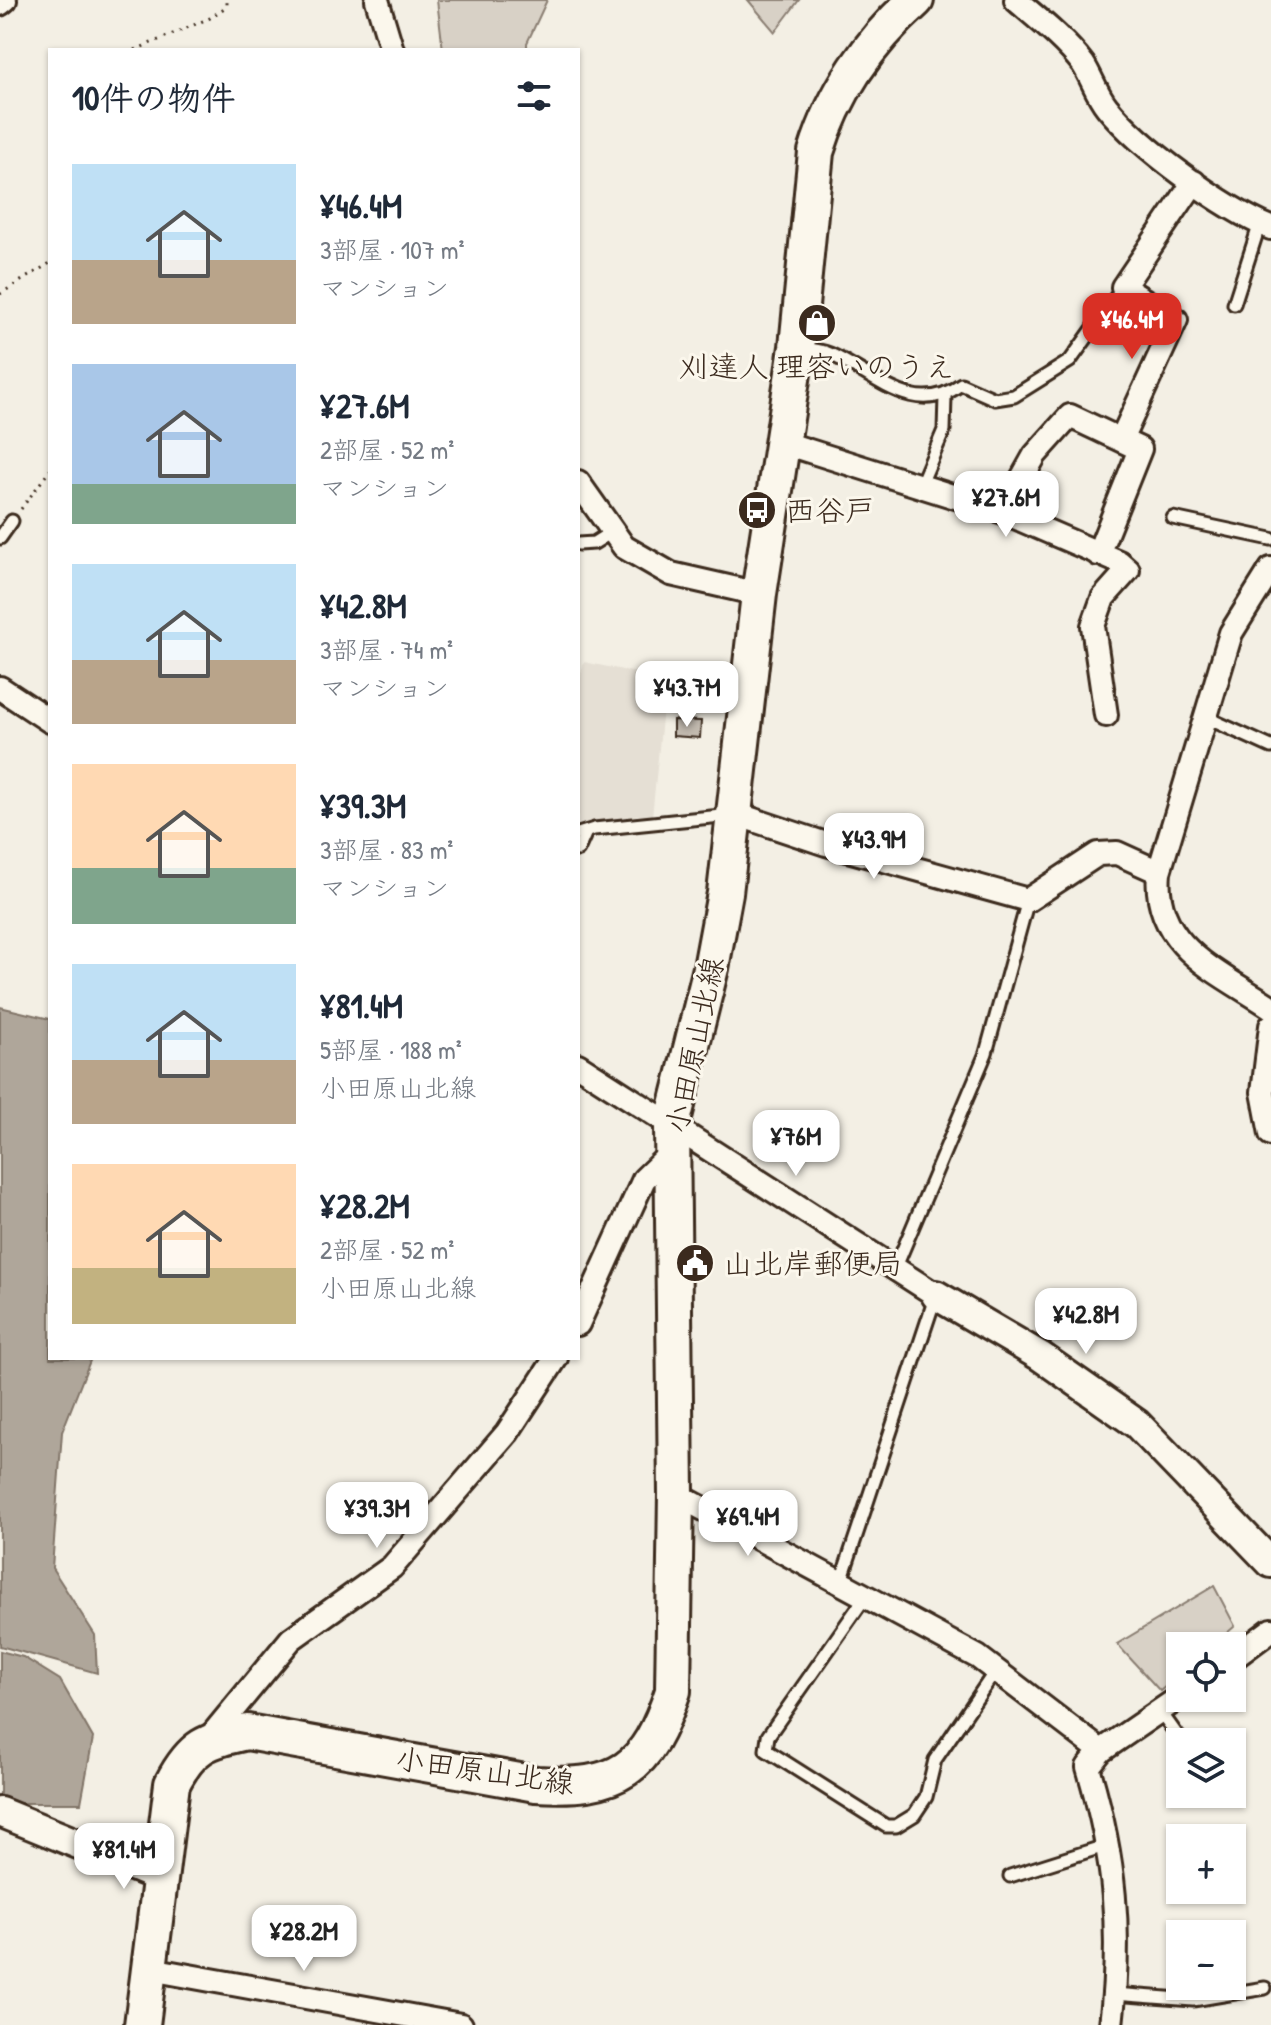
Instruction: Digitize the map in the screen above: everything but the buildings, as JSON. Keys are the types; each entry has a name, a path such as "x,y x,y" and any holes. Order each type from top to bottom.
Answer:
{"main road":[{"name":"小田原山北線","path":"207,1741 247,1732 549,1785 599,1783 626,1770 646,1751 663,1721 673,1691 676,1494 672,1139 711,968 736,814 759,594 797,347 810,185 825,122 867,52 916,0"},
{"path":"142,2025 172,1784 184,1759 207,1741"}],"street":[{"path":"0,4 5,0"},
{"path":"377,0 391,48"},
{"path":"1016,0 1082,62 1106,107 1138,138 1194,182 1266,225"},
{"path":"1121,440 1176,320 1123,287 1194,182"},
{"path":"1003,512 1035,455 1070,416 1140,449 1098,554"},
{"path":"781,442 1003,512 1128,570 1103,598 1093,626 1106,715"},
{"path":"580,485 624,547 671,574 759,594"},
{"path":"1271,569 1231,633 1159,872 1157,895 1169,928 1185,949 1271,1007"},
{"path":"0,688 48,720"},
{"path":"736,814 826,844 1028,900 1098,854 1117,853 1159,872"},
{"path":"1271,1026 1263,1092 1271,1134"},
{"path":"580,1067 672,1139 1040,1356 1137,1424 1271,1563"},
{"path":"580,1320 644,1179 672,1139"},
{"path":"207,1741 291,1639 392,1567 507,1433 555,1360"},
{"path":"676,1494 841,1581 996,1670 1101,1751"},
{"path":"1246,1649 1271,1630"},
{"path":"1111,2025 1117,1892 1088,1767 1101,1751 1166,1707"},
{"path":"0,1812 159,1877"},
{"path":"150,1969 453,2024"}],"lane":[{"path":"1234,304 1266,225"},
{"path":"797,347 828,353 883,385 918,397 945,397 961,384 995,399 1014,396 1070,361 1123,287"},
{"path":"921,484 944,430 945,397"},
{"path":"1173,518 1271,539"},
{"path":"0,538 12,521"},
{"path":"580,544 594,543 613,531"},
{"path":"1205,717 1271,747"},
{"path":"582,833 736,814"},
{"path":"895,1269 986,1053 1028,900"},
{"path":"841,1581 936,1295"},
{"path":"866,1596 768,1736 766,1750 886,1826 896,1826 914,1815 926,1797 935,1760 996,1670"},
{"path":"1160,1711 1172,1728"},
{"path":"1010,1876 1108,1845"},
{"path":"1114,1994 1193,2000 1265,1988"}],"path":[{"path":"140,48 210,18 227,6 227,0"},
{"path":"0,294 48,264"},
{"path":"12,521 48,473"}],"shaded area":[{"path":"437,0 547,0 527,48 443,48"},
{"path":"748,0 799,0 775,32"},
{"path":"584,662 666,679 652,817 638,815 580,828 580,677"},
{"path":"0,1007 48,1019 48,1360 90,1360 62,1432 52,1568 95,1635 97,1673 0,1646"},
{"path":"1214,1586 1235,1626 1228,1632 1166,1632 1166,1686 1160,1691 1117,1644"},
{"path":"0,1651 23,1657 60,1680 93,1738 81,1803 12,1803 0,1814"}],"place":[{"name":"刈達人 理容いのうえ","path":"817,323"},
{"name":"西谷戸","path":"757,510"},
{"name":"山北岸郵便局","path":"695,1263"}]}
